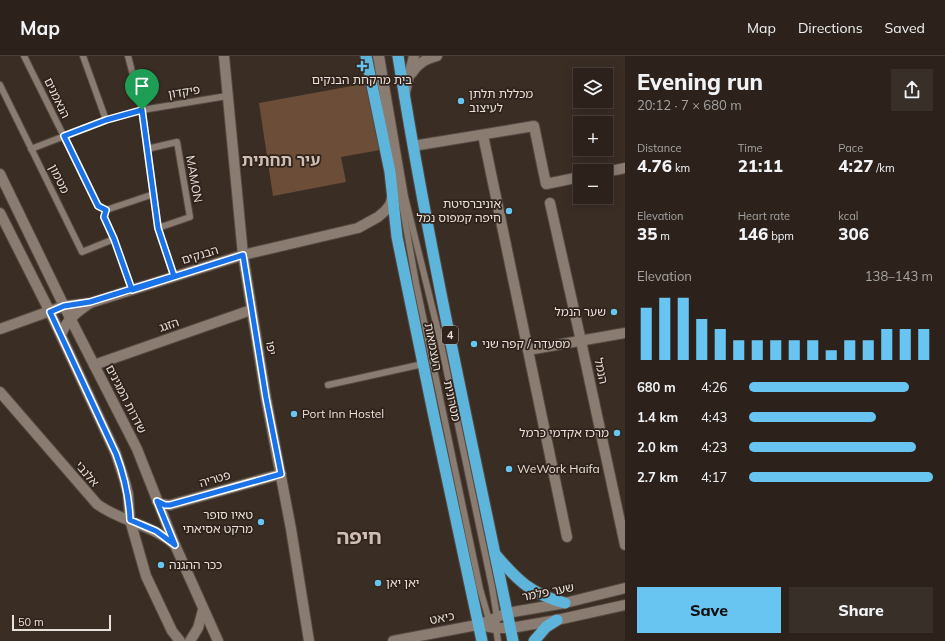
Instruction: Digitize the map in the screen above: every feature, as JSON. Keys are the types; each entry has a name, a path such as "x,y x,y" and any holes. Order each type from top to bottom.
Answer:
{"highway":[{"name":"העצמאות","path":"366,56 390,172 397,237 482,641"},
{"name":"העצמאות","path":"398,56 413,146 494,553 498,617 511,628 513,641"},
{"path":"494,553 511,573 526,586 540,595 565,602"},
{"path":"534,641 546,627 556,620"}],"street":[{"name":"יפו","path":"224,56 243,255 266,398 281,474 309,641"},
{"path":"404,96 410,79 414,56"},
{"path":"410,79 419,64 437,56"},
{"path":"413,146 534,126 546,184 573,179"},
{"path":"483,135 567,537"},
{"path":"613,171 625,168"},
{"name":"שדרות המגינים","path":"0,174 64,306 137,449 175,545 218,641"},
{"name":"הבנקים","path":"0,329 64,306 90,302 243,255 358,228 378,217 385,211 390,204 393,192"},
{"name":"הנמל","path":"550,203 582,341 625,545"},
{"path":"0,213 50,312 119,460 128,494 130,520 146,576 172,631 180,641"},
{"path":"61,335 66,324 71,318 90,302"},
{"name":"הזגג","path":"94,365 251,310"},
{"path":"528,350 625,333"},
{"name":"אלנבי","path":"0,392 97,504 107,511 156,531 175,545"},
{"name":"פטריה","path":"157,501 165,505 170,505 281,474"},
{"name":"שער פלמר","path":"478,625 498,617 625,588"},
{"path":"496,628 511,628 556,620 625,605"},
{"path":"190,641 198,628 203,610"},
{"name":"כיאט","path":"393,641 478,625 496,628"}],"lane":[{"name":"הנאמנים","path":"24,56 98,206 106,210"},
{"path":"83,56 106,120"},
{"path":"128,56 142,110 158,228 174,276"},
{"name":"מטרונית","path":"376,56 416,283 480,589 498,617"},
{"name":"מטרונית","path":"381,56 406,196 440,339 498,617 496,628"},
{"name":"מטמון","path":"0,85 82,252 114,239"},
{"name":"פיקדון","path":"32,149 106,120 142,110 227,96"},
{"name":"MAMON","path":"147,149 177,142 190,217 158,228"},
{"path":"132,290 114,239 104,217 106,210 154,194"},
{"path":"328,385 423,364"},
{"path":"496,628 498,641"}],"shaded area":[{"path":"368,83 380,150 341,157 346,182 273,196 259,103"}],"place":[{"name":"בית מרקחת הבנקים","path":"362,66"},
{"name":"מכללת תלתן לעיצוב","path":"461,101"},
{"name":"אוניברסיטת חיפה קמפוס נמל","path":"509,211"},
{"name":"שער הנמל","path":"614,312"},
{"name":"מסעדה / קפה שני","path":"474,344"},
{"name":"Port Inn Hostel","path":"294,414"},
{"name":"מרכז אקדמי כרמל","path":"617,433"},
{"name":"WeWork Haifa","path":"509,469"},
{"name":"טאיו סופר מרקט אסיאתי","path":"261,522"},
{"name":"ככר ההגנה","path":"161,565"},
{"name":"יאן יאן","path":"378,583"}],"district":[{"name":"עיר תחתית","path":"281,160"},
{"name":"חיפה","path":"359,537"}],"route":[{"path":"142,110 106,120 64,136 98,206 106,210 104,217 114,239 132,290 243,255 266,398 281,474 170,505 160,504 157,501 175,545 156,531 130,520 128,494 122,467 50,312 64,306 90,302 132,290 174,276 158,228 142,110"}]}
